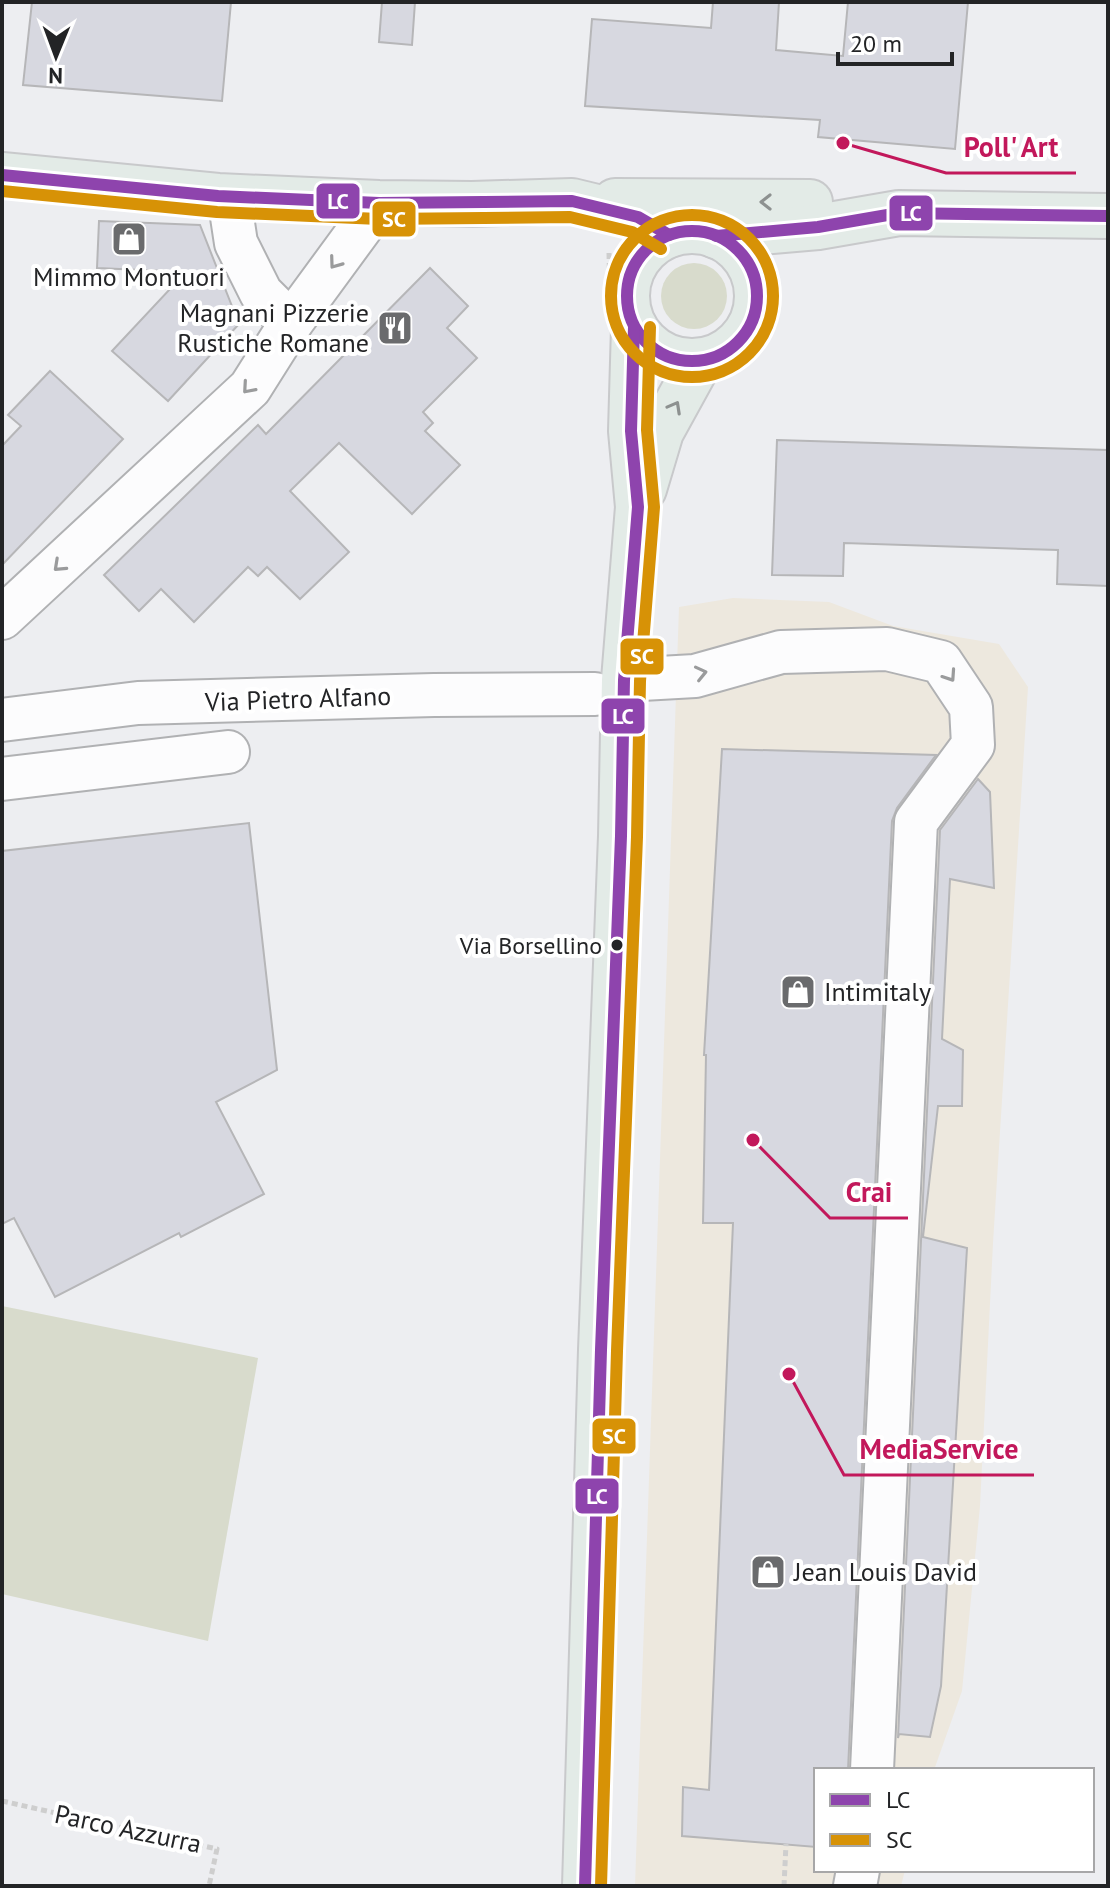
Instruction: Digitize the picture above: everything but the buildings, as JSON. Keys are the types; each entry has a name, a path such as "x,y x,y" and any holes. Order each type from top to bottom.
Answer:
{"main road":[{"path":"2,175 229,197 379,203 820,203 899,213 1108,216"},
{"path":"572,201 638,217 669,235"},
{"path":"572,201 608,232 633,269"},
{"path":"716,236 735,247 748,263 756,283 757,305 751,325 738,343 721,355 700,361 681,361 662,355 646,343 634,327 627,308 627,288 633,269 642,254 654,243 669,235 692,231 716,236 818,227 899,213"},
{"path":"634,327 631,431 638,507"},
{"path":"585,1886 600,1366 621,836 610,687 638,507 661,432 700,361"}],"street":[{"path":"229,197 236,243 254,281 261,293 291,323"},
{"path":"2,618 250,388 291,323 379,203"},
{"name":"Via Pietro Alfano","path":"2,720 138,703 610,687 695,676 781,652 887,649 941,662 971,707 973,745 916,822 872,1768"},
{"name":"Via Pietro Alfano","path":"2,779 228,752"}],"path":[{"name":"Parco Azzurra","path":"2,1801 217,1849 209,1886"},
{"path":"784,1886 786,1844"}],"shaded area":[{"path":"694,263 717,273 727,296 717,319 694,329 671,319 661,296 671,273"},
{"path":"733,598 829,602 893,626 999,644 1028,687 993,1243 980,1506 962,1691 935,1768 814,1768 814,1872 904,1872 901,1886 635,1886 679,607"},
{"path":"2,1306 258,1358 208,1641 2,1594"}],"transit line":[{"name":"LC","path":"2,175 218,196 379,203 572,201 638,217 669,235"},
{"name":"SC","path":"2,191 217,212 379,219 570,217 632,232 661,249"},
{"name":"LC","path":"716,236 818,227 899,213 1108,216"},
{"name":"SC","path":"692,215 723,221 749,239 767,265 773,296 767,327 749,353 723,371 692,377 661,371 635,353 617,327 611,296 617,265 635,239 661,221 692,215"},
{"name":"LC","path":"692,231 717,236 738,250 752,271 757,296 752,321 738,342 717,356 692,361 667,356 646,342 632,321 627,296 632,271 646,250 667,236 692,231"},
{"name":"LC","path":"585,1886 624,680 638,507 631,431 634,327"},
{"name":"SC","path":"601,1886 640,681 654,507 647,430 650,327"}],"place":[{"name":"Poll' Art","path":"843,143"},
{"name":"Mimmo Montuori","path":"129,239"},
{"name":"Magnani Pizzerie Rustiche Romane","path":"395,328"},
{"name":"Via Borsellino","path":"617,945"},
{"name":"Intimitaly","path":"798,992"},
{"name":"Crai","path":"753,1140"},
{"name":"MediaService","path":"789,1374"},
{"name":"Jean Louis David","path":"768,1572"}]}
